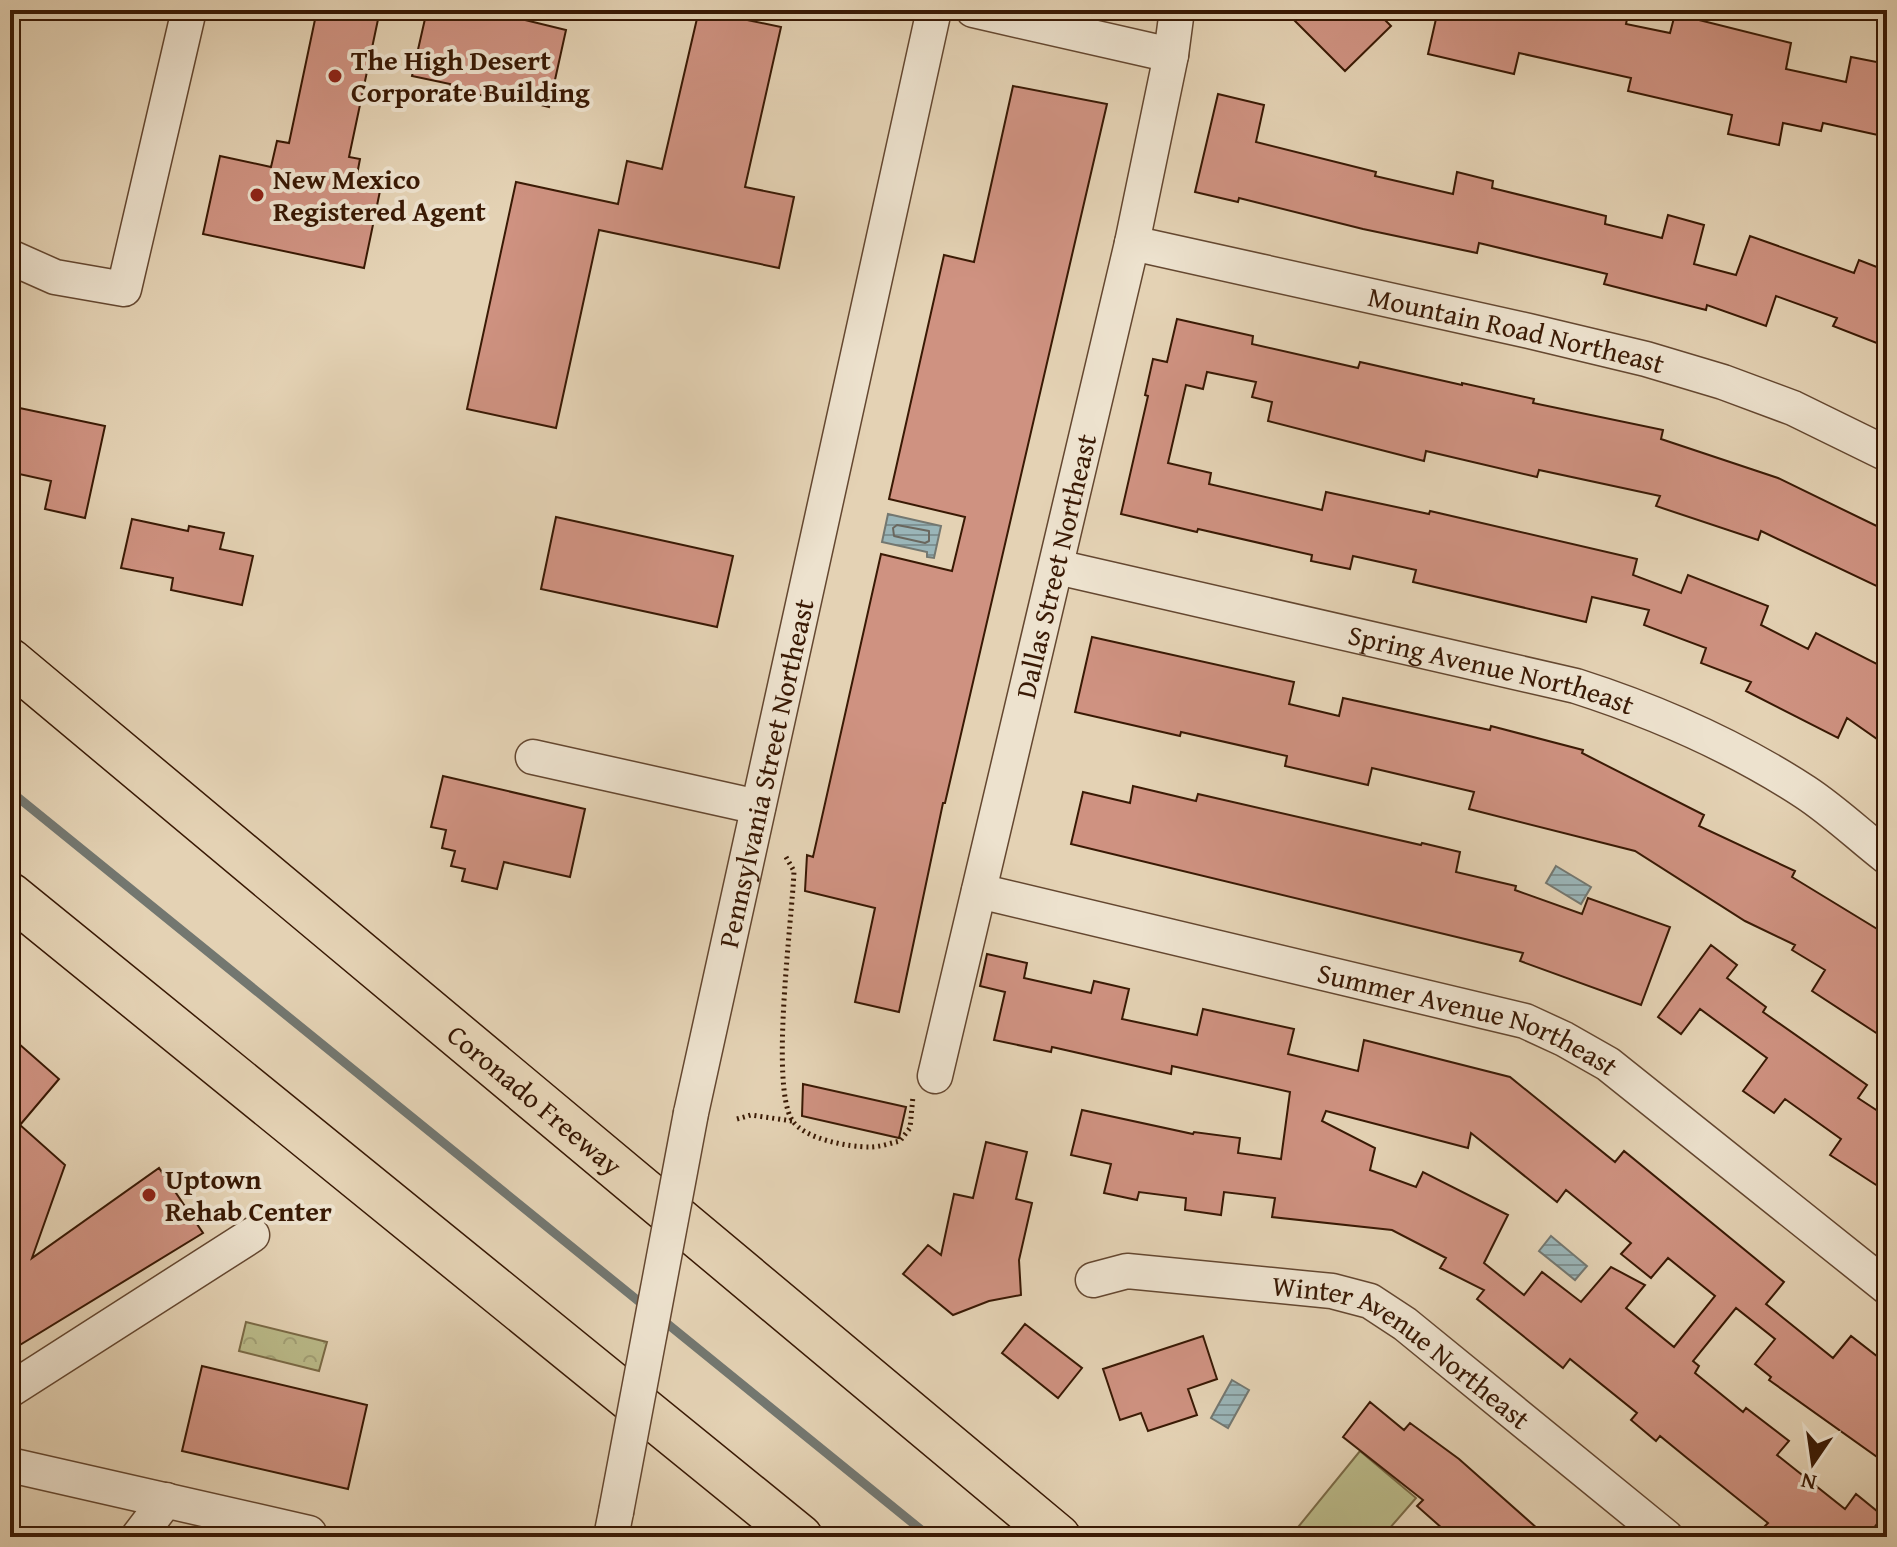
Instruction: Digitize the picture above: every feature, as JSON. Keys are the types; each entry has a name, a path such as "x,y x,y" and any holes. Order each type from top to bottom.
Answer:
{"highway":[{"name":"Coronado Freeway","path":"10,661 1058,1537"},
{"path":"10,895 800,1537"}],"street":[{"path":"10,257 55,277 124,289 189,10"},
{"name":"Pennsylvania Street Northeast","path":"614,1524 691,1113 934,10"},
{"path":"973,10 1171,55"},
{"name":"Dallas Street Northeast","path":"925,1083 979,891 1057,567 1132,243 1171,55 1177,10"},
{"name":"Mountain Road Northeast","path":"1132,243 1646,359 1723,382 1793,408 1887,454"},
{"name":"Spring Avenue Northeast","path":"1057,567 1576,686 1630,703 1747,757 1807,793 1887,857"},
{"path":"533,757 758,807"},
{"name":"Summer Avenue Northeast","path":"979,891 1525,1021 1608,1064 1887,1287"},
{"path":"10,1390 252,1235"},
{"name":"Winter Avenue Northeast","path":"1093,1280 1127,1271 1332,1291 1370,1301 1405,1324 1666,1537"},
{"path":"10,1465 309,1533"},
{"path":"138,1537 166,1500"}],"path":[{"path":"786,857 794,871 783,1037 783,1091 792,1121"},
{"path":"737,1119 751,1115 792,1121 821,1140 872,1148 900,1141 910,1128 925,1083"}],"green space":[{"path":"246,1322 327,1342 319,1371 239,1351"},
{"path":"1360,1451 1416,1498 1382,1537 1290,1537"}],"water":[{"path":"888,514 941,526 934,558 927,557 927,552 882,542"},
{"path":"1556,866 1591,887 1581,904 1546,883"},
{"path":"1551,1236 1587,1266 1575,1280 1539,1251"},
{"path":"1232,1380 1249,1390 1228,1428 1211,1418"}],"building":[{"name":"The High Desert Corporate Building","path":"317,10 380,10 349,157 360,159 355,185 380,191 364,268 203,234 220,156 271,167 277,141 289,143"},
{"path":"427,10 504,10 526,15 525,20 566,30 549,107 449,88 450,84 412,76"},
{"path":"699,10 781,27 745,187 794,197 779,268 599,230 556,428 467,409 516,182 618,204 627,161 662,169"},
{"path":"1284,10 1375,10 1391,26 1345,71"},
{"path":"1438,10 1629,10 1626,24 1670,33 1675,14 1791,43 1786,69 1846,82 1851,57 1887,64 1887,137 1823,123 1821,131 1783,123 1779,145 1728,134 1732,115 1628,91 1631,78 1519,53 1514,74 1428,54"},
{"path":"1013,86 1107,104 943,803 899,1012 855,1002 875,908 805,891 807,855 813,857 881,554 952,571 965,517 889,499 944,255 974,262"},
{"path":"1218,94 1264,105 1256,142 1376,172 1375,176 1453,194 1457,172 1493,181 1492,188 1606,216 1605,224 1662,238 1668,215 1704,225 1694,264 1736,275 1750,236 1854,273 1859,260 1887,271 1887,347 1833,326 1837,318 1776,296 1766,326 1707,305 1706,310 1604,284 1607,274 1479,243 1477,253 1239,198 1238,202 1195,192"},
{"path":"1177,319 1253,336 1252,344 1358,368 1360,362 1462,383 1534,399 1533,403 1663,430 1661,439 1778,478 1887,531 1887,591 1761,531 1758,540 1656,506 1660,496 1539,470 1537,477 1426,451 1424,461 1268,421 1272,402 1252,397 1256,382 1207,372 1203,389 1186,385 1168,463 1211,473 1209,484 1322,510 1326,492 1429,514 1430,511 1637,559 1633,575 1681,593 1688,575 1768,606 1761,625 1808,649 1816,633 1887,669 1887,746 1847,718 1838,738 1746,691 1751,682 1701,663 1706,648 1644,625 1649,610 1592,597 1586,622 1413,582 1416,570 1353,556 1350,569 1311,561 1312,555 1121,514 1148,396 1145,395 1153,359 1167,362"},
{"path":"10,406 105,426 85,518 45,509 51,481 10,472"},
{"path":"556,517 733,556 717,627 541,589"},
{"path":"132,519 188,531 189,526 224,533 220,549 253,556 242,605 171,590 173,578 121,568"},
{"path":"1092,637 1294,682 1289,704 1339,716 1343,698 1490,730 1491,726 1583,750 1582,753 1704,815 1699,826 1795,871 1792,877 1887,935 1887,1040 1812,991 1825,970 1792,950 1795,945 1745,921 1635,851 1469,809 1474,792 1372,768 1368,785 1285,766 1287,756 1075,712"},
{"path":"443,776 585,809 570,877 504,862 497,889 462,881 465,869 451,866 455,851 442,848 446,830 431,827"},
{"path":"1133,786 1196,801 1198,794 1460,852 1456,872 1516,886 1515,890 1582,914 1588,898 1670,927 1641,1005 1520,961 1523,953 1071,844 1083,792 1130,803"},
{"path":"1711,945 1737,965 1727,978 1766,1007 1763,1012 1867,1085 1858,1098 1887,1117 1887,1192 1830,1155 1841,1139 1785,1099 1774,1113 1743,1091 1767,1058 1700,1009 1681,1034 1658,1017"},
{"path":"987,954 1027,963 1024,978 1091,993 1094,981 1129,989 1122,1019 1197,1035 1203,1009 1294,1029 1288,1054 1358,1071 1364,1040 1510,1077 1615,1162 1624,1151 1784,1282 1766,1304 1833,1358 1851,1336 1887,1364 1887,1464 1769,1380 1771,1377 1755,1364 1775,1339 1736,1308 1693,1361 1699,1366 1695,1373 1743,1412 1746,1408 1789,1441 1777,1455 1845,1509 1856,1494 1883,1516 1867,1537 1777,1537 1764,1527 1768,1523 1660,1436 1656,1441 1631,1420 1637,1413 1570,1359 1563,1368 1477,1299 1484,1290 1440,1268 1446,1258 1392,1230 1272,1217 1275,1198 1224,1192 1221,1215 1185,1210 1186,1198 1139,1192 1137,1200 1104,1193 1111,1164 1071,1155 1082,1110 1193,1134 1240,1138 1238,1153 1281,1159 1290,1092 1172,1066 1171,1074 1052,1047 1051,1052 994,1040 1005,992 980,986","holes":["1326,1111 1468,1148 1471,1133 1557,1202 1566,1190 1631,1243 1621,1254 1651,1278 1668,1258 1715,1296 1674,1347 1626,1308 1645,1285 1611,1267 1581,1302 1542,1272 1524,1295 1484,1263 1508,1215 1423,1172 1416,1187 1370,1170 1375,1148 1322,1121"]},
{"name":"Uptown Rehab Center","path":"10,1036 59,1079 20,1125 65,1165 32,1258 159,1168 203,1233 10,1351"},
{"path":"803,1084 906,1107 899,1138 802,1116"},
{"path":"986,1142 1027,1152 1016,1199 1032,1203 1019,1260 1021,1295 989,1301 953,1315 903,1274 928,1245 941,1255 954,1194 973,1198"},
{"path":"1025,1324 1082,1368 1058,1398 1002,1353"},
{"path":"1203,1336 1217,1379 1188,1389 1197,1415 1148,1431 1141,1413 1120,1420 1103,1369"},
{"path":"202,1366 367,1405 348,1489 182,1451"},
{"path":"1370,1402 1404,1430 1410,1423 1459,1459 1547,1537 1452,1537 1417,1506 1423,1500 1343,1437"}],"waterway":[{"path":"10,791 647,1308"},
{"path":"659,1317 930,1537"}],"place":[{"name":"The High Desert Corporate Building","path":"335,76"},
{"name":"New Mexico Registered Agent","path":"257,195"},
{"name":"Uptown Rehab Center","path":"149,1195"}]}
